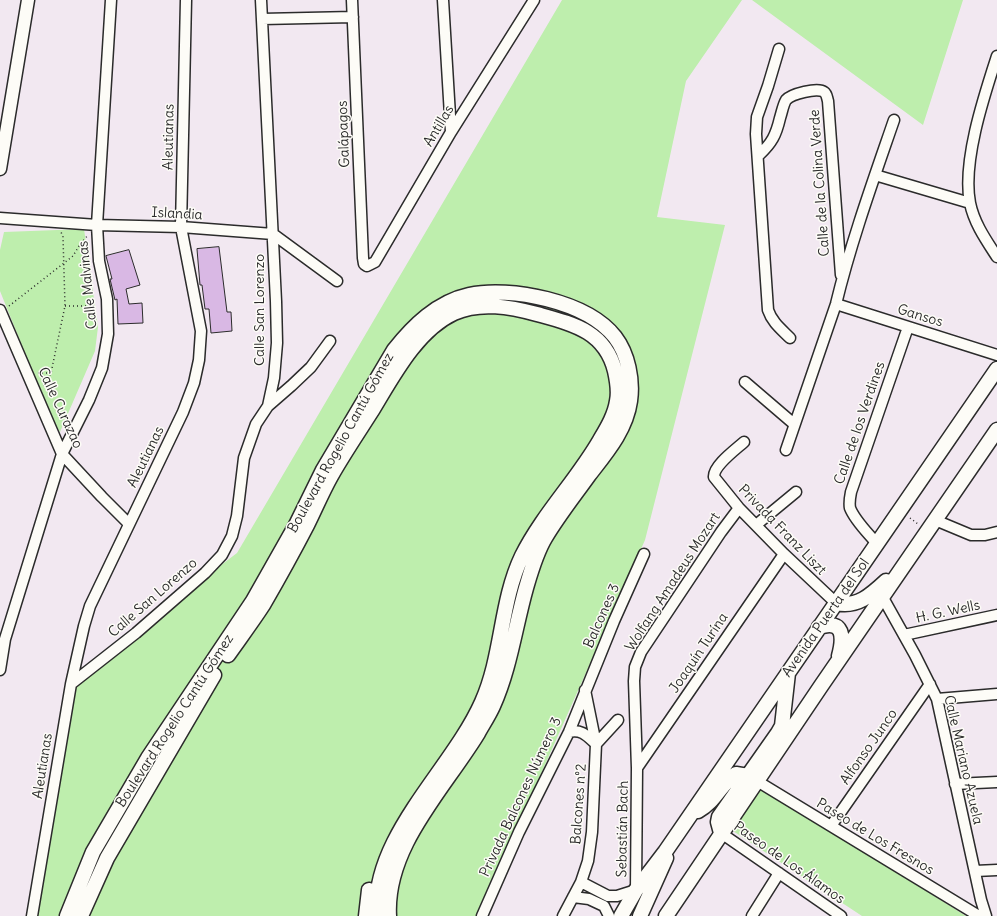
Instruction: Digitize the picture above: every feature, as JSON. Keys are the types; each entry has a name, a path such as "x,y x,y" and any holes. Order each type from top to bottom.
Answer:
{"main road":[{"name":"Boulevard Rogelio Cantú Gómez","path":"67,916 93,852 148,758 253,601 296,525 323,470 394,350 407,333 428,314 450,302 469,295 501,292 539,297 575,308 601,324 615,337 624,355 630,375 630,402 623,424 612,446 544,539 532,568 502,684 492,708 468,750 411,833 396,866 388,905 389,916"},
{"name":"Boulevard Rogelio Cantú Gómez","path":"81,916 107,858 211,681 262,606 331,477 404,357 436,324 454,313 478,306 506,307 537,314 570,324 592,334 605,347 612,360 616,378 618,400 611,421 592,454 534,535 521,558 511,586 493,674 482,703 466,732 400,829 379,882 376,904 377,916"},
{"name":"Avenida Puerta del Sol","path":"621,916 636,890 665,852 997,369"},
{"path":"666,916 721,833 718,822 719,817 752,779 808,706 997,430"},
{"path":"836,603 844,605 860,602 869,596 904,565"},
{"path":"819,628 827,625 834,625 839,628 842,635 842,642 838,662"},
{"path":"752,779 783,722 788,672"},
{"path":"786,700 794,707 800,708 808,706"},
{"path":"692,812 699,810 709,803 728,780 736,774 741,774 752,779"},
{"path":"366,916 370,887 385,844 391,835 400,829"},
{"path":"640,916 666,858 665,852"}],"street":[{"path":"0,168 28,0"},
{"name":"Calle Malvinas","path":"0,670 2,638 62,454 89,400 102,368 108,334 107,299 99,261 96,225 111,0"},
{"name":"Aleutianas","path":"32,916 71,684 90,606 183,412 194,383 200,360 201,331 181,227 186,0"},
{"name":"Calle San Lorenzo","path":"71,684 136,633 205,573 222,555 232,536 237,516 244,458 256,424 268,406 274,378 277,343 261,0"},
{"name":"Galápagos","path":"352,0 363,258 364,264 367,266"},
{"path":"443,0 451,132"},
{"name":"Antillas","path":"367,266 375,262 451,132 534,0"},
{"path":"262,19 353,17"},
{"path":"780,49 757,117 756,134 759,155 768,310 774,323 790,338"},
{"path":"997,57 974,133 968,176 970,203 981,234 997,257"},
{"name":"Calle de la Colina Verde","path":"759,155 773,140 786,100 792,95 816,90 823,91 826,94 828,101 842,281"},
{"path":"786,450 836,304 875,175 894,120"},
{"path":"875,175 970,203"},
{"name":"Islandia","path":"0,218 96,225 181,227 273,234"},
{"path":"273,234 337,281"},
{"name":"Gansos","path":"836,304 997,355"},
{"name":"Calle Curazao","path":"0,310 62,454 129,524"},
{"name":"Calle de los Verdines","path":"878,544 856,518 850,508 851,492 908,327"},
{"path":"268,406 311,367 330,341"},
{"path":"745,382 794,424"},
{"name":"Privada Franz Liszt","path":"744,442 717,467 714,472 714,477 739,508 784,554 836,603"},
{"path":"756,525 796,492"},
{"name":"Wolfang Amadeus Mozart","path":"638,768 634,681 635,667 641,652 721,532 739,508"},
{"path":"931,525 971,535 985,535 997,532"},
{"name":"Balcones 3","path":"585,690 644,554"},
{"name":"Joaquín Turína","path":"638,768 784,554"},
{"name":"Calle Mariano Azuela","path":"882,596 916,655 937,699 986,916"},
{"name":"H. G. Wells","path":"904,635 997,615"},
{"name":"Alfonso Junco","path":"831,826 930,684"},
{"name":"Privada Balcones Número 3","path":"482,916 519,832 569,732 585,690"},
{"name":"Balcones n°2","path":"563,916 580,882 588,861 592,832 596,744 585,690"},
{"path":"937,699 997,694"},
{"path":"569,732 576,730 582,732 596,744 618,720"},
{"name":"Sebastián Bach","path":"636,890 638,768"},
{"name":"Paseo de Los Fresnos","path":"752,779 979,916"},
{"path":"955,784 997,782"},
{"name":"Paseo de Los Álamos","path":"721,833 841,916"},
{"path":"975,872 997,870"},
{"path":"752,916 779,873"},
{"path":"580,882 608,896 617,896 636,890"},
{"path":"604,906 608,896"},
{"path":"573,897 588,899 604,906 609,916"}],"path":[{"path":"39,399 50,373 65,306 63,237 58,222"},
{"path":"12,303 74,256 79,246 96,225"},
{"path":"65,306 107,306"},
{"path":"27,373 50,373"},
{"path":"900,511 931,525"}],"green space":[{"path":"562,0 742,0 686,81 657,217 725,225 645,540 479,916 36,916 71,679 237,553"},
{"path":"752,0 963,0 923,125"},
{"path":"84,229 98,327 95,351 60,432 51,418 0,291 0,250 4,232"},
{"path":"759,786 966,916 862,916 730,829"}],"building":[{"path":"219,247 227,312 231,312 232,331 211,333 209,309 205,309 202,285 200,285 197,249"},
{"path":"129,250 140,285 126,289 129,304 142,303 143,323 118,324 117,299 115,300 110,279 112,279 106,256"}]}
